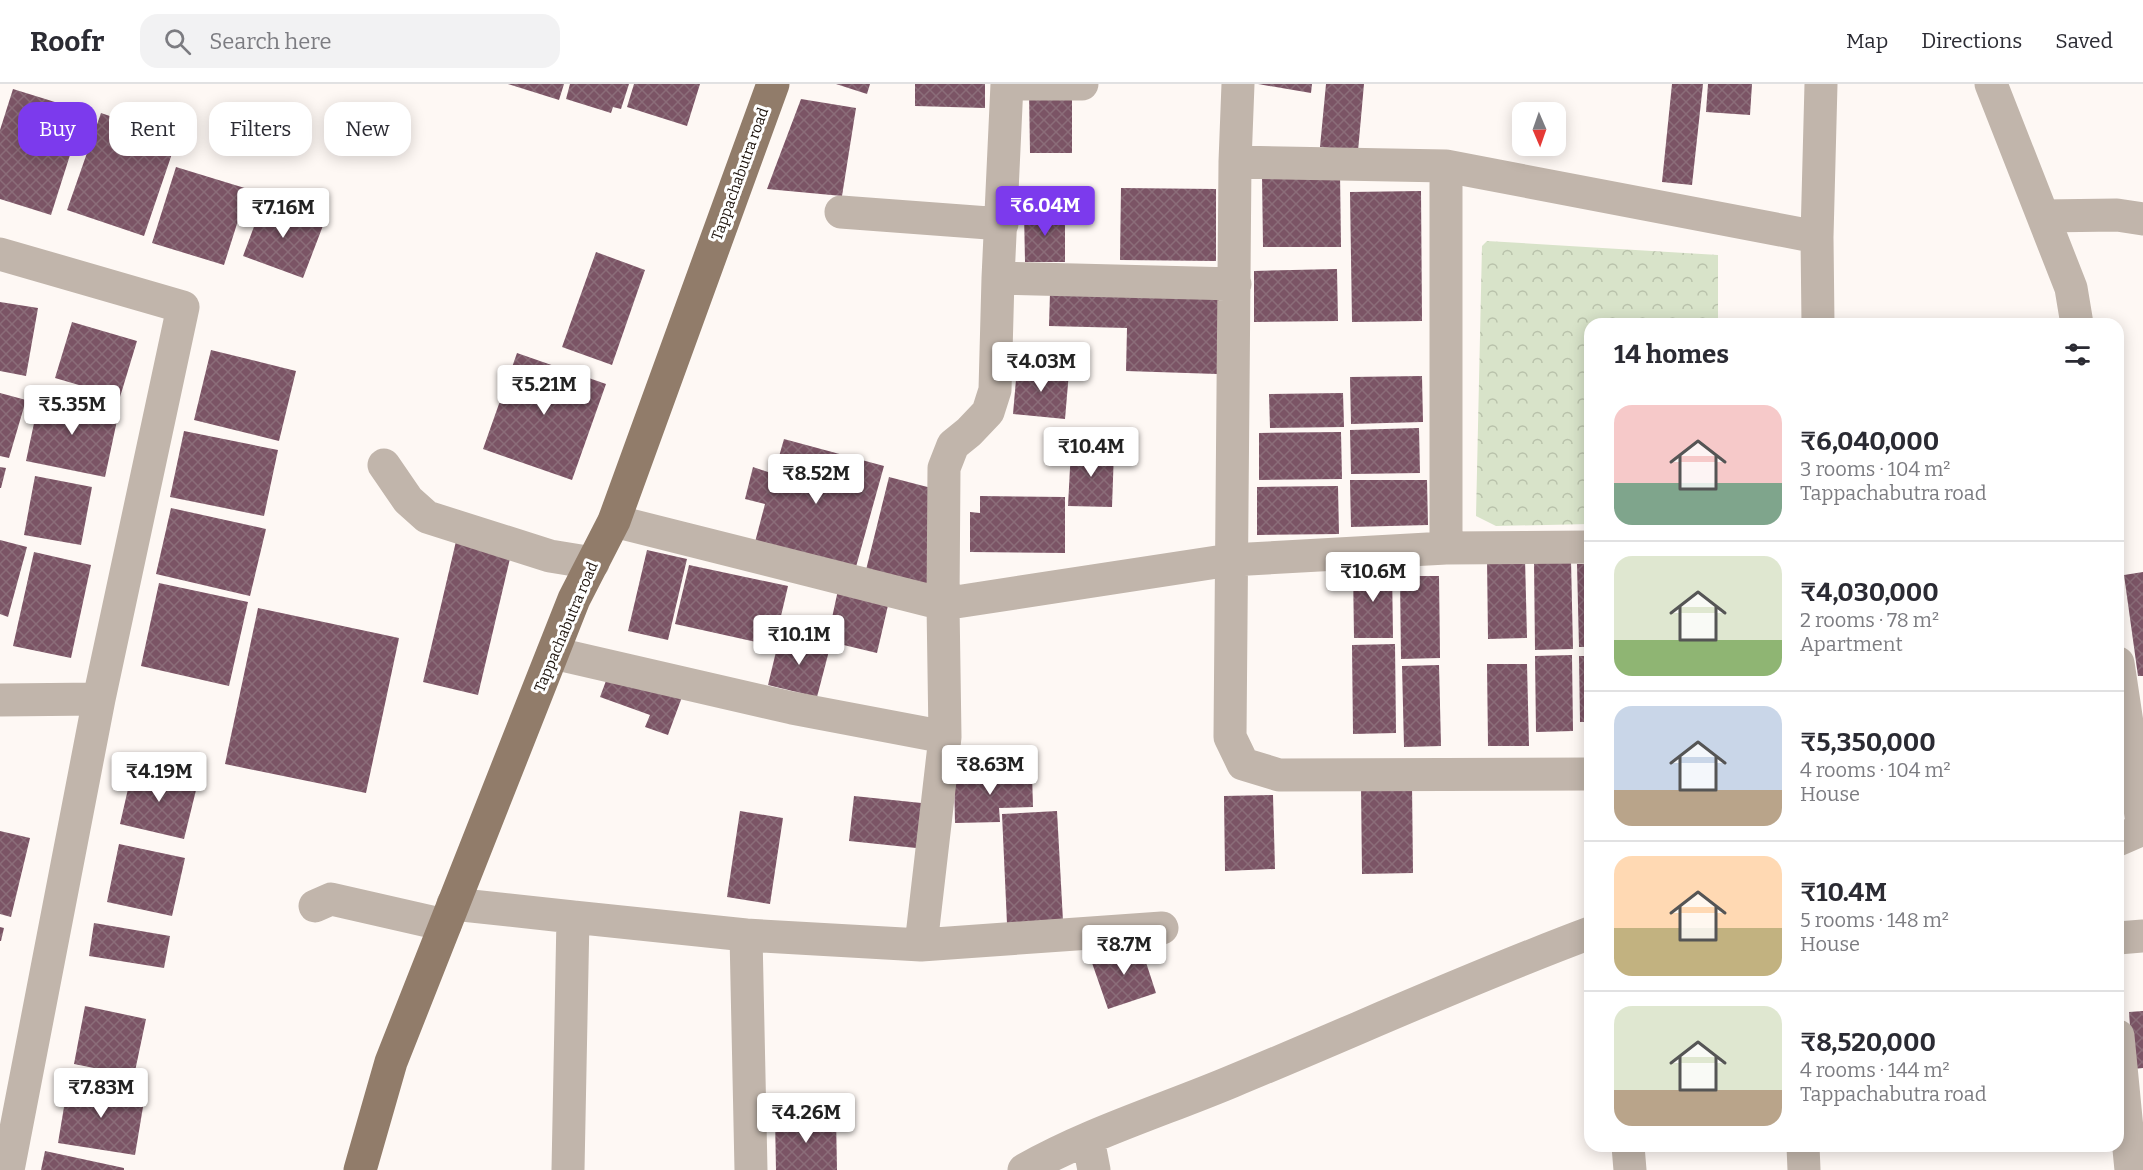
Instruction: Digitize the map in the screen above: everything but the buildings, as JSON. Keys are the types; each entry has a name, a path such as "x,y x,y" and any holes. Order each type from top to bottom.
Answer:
{"main road":[{"name":"Tappachabutra road","path":"360,1170 391,1062 574,599 614,521 773,84"}],"street":[{"path":"921,945 945,737 944,468 953,445 988,412 995,390 1007,84 1082,84"},
{"path":"1238,84 1230,560 1230,737 1243,764 1279,775 1584,774"},
{"path":"1818,318 1817,237 1821,84"},
{"path":"1991,84 2071,288 2076,318"},
{"path":"1235,162 1446,166 1817,237"},
{"path":"1446,166 1446,548"},
{"path":"841,212 1002,224"},
{"path":"2043,216 2117,215 2143,219"},
{"path":"0,254 183,307 99,699 6,1158"},
{"path":"998,278 1235,284"},
{"path":"384,465 408,500 427,518 550,556 593,563"},
{"path":"614,521 943,604 1230,560 1446,548 1584,547"},
{"path":"553,653 792,708 945,737"},
{"path":"0,700 99,699"},
{"path":"2124,703 2143,829 2124,837"},
{"path":"315,906 331,899 449,914 573,917 746,935 921,945 1162,928"},
{"path":"568,1170 573,917"},
{"path":"746,935 751,1170"},
{"path":"1024,1170 1091,1154 1234,1081 1513,962 1584,935"},
{"path":"2124,938 2143,936"},
{"path":"2124,1098 2131,1170"},
{"path":"1628,1152 1630,1170"},
{"path":"1803,1152 1804,1170"}],"green space":[{"path":"1487,241 1718,255 1718,318 1584,318 1584,524 1496,526 1476,516 1482,246"}]}
